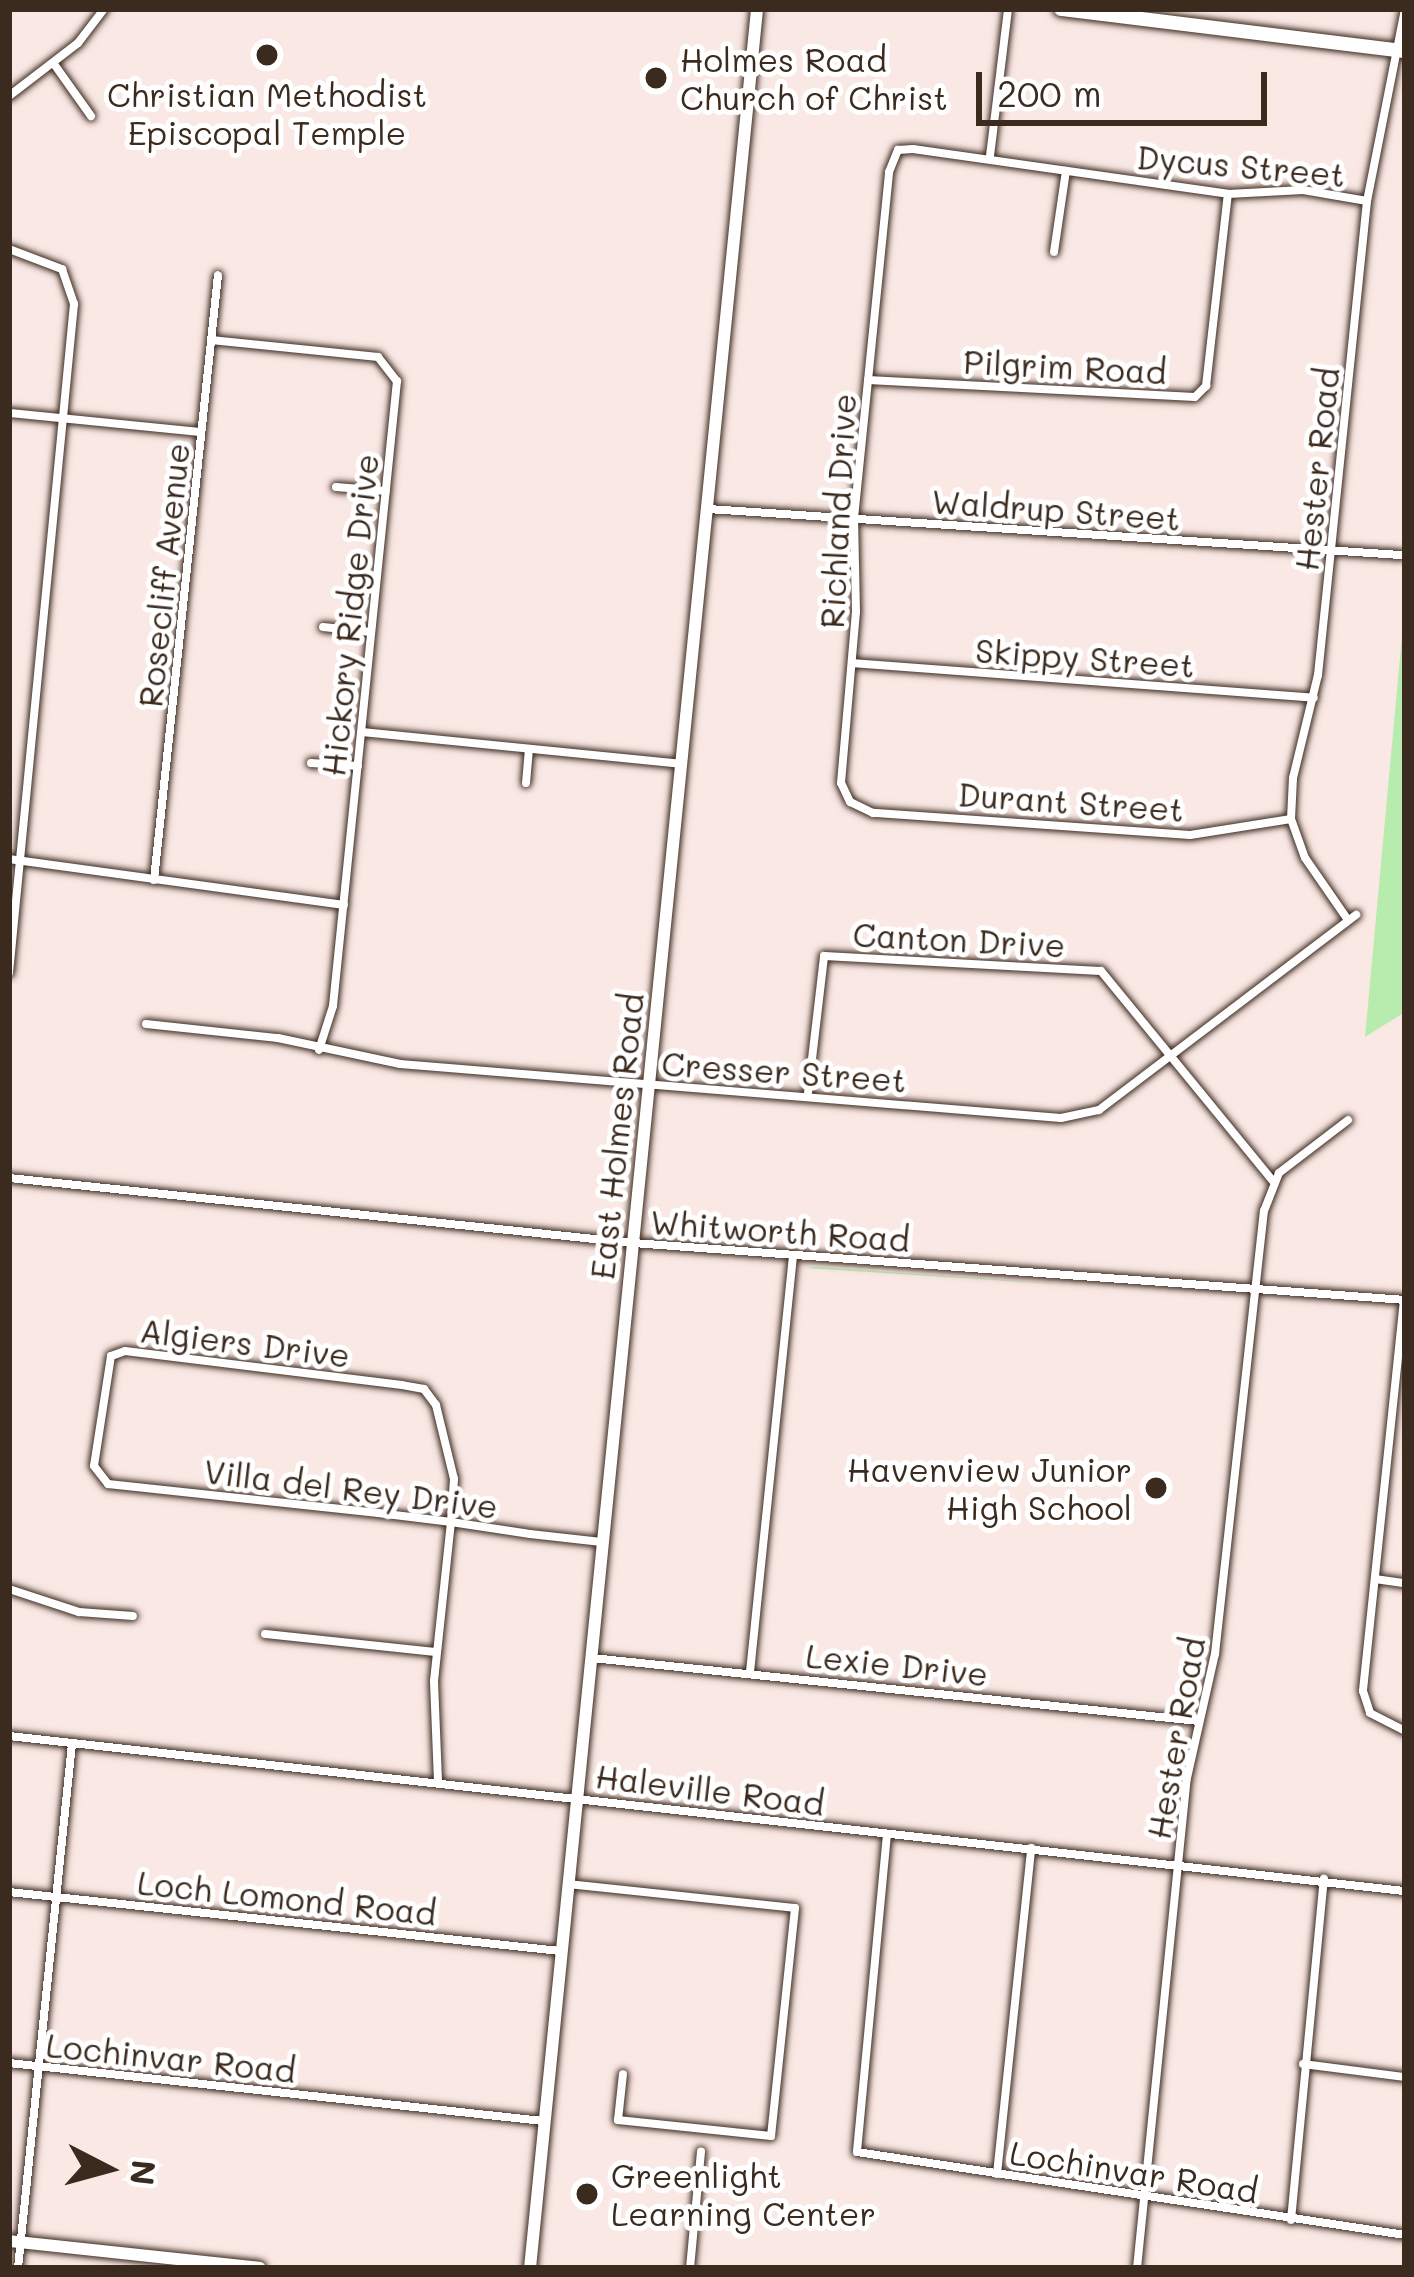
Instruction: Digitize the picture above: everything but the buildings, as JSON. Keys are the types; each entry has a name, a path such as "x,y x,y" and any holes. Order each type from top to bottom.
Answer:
{"main road":[{"name":"East Holmes Road","path":"530,2268 757,9"},
{"path":"1060,9 1403,51"},
{"path":"15,2241 260,2268"}],"street":[{"path":"9,96 54,64 104,9"},
{"path":"990,155 1008,9"},
{"name":"Hester Road","path":"1291,819 1293,778 1314,698 1332,553 1367,201 1403,51 1405,9"},
{"path":"54,64 91,116"},
{"name":"Dycus Street","path":"898,150 990,155 1228,194 1303,190 1367,201"},
{"name":"Richland Drive","path":"850,802 841,783 852,663 854,518 889,172 898,150"},
{"path":"1054,252 1066,171"},
{"name":"Pilgrim Road","path":"868,380 1195,397 1206,386 1228,194"},
{"path":"9,250 40,255 73,290 64,419 15,859 9,973"},
{"name":"Rosecliff Avenue","path":"154,880 218,275"},
{"name":"Hickory Ridge Drive","path":"211,340 378,357 391,366 397,381 333,1006 319,1050"},
{"path":"9,413 202,432"},
{"path":"336,487 386,491"},
{"name":"Waldrup Street","path":"707,508 1401,556"},
{"path":"323,627 371,632"},
{"name":"Skippy Street","path":"852,663 1314,698"},
{"path":"362,732 680,764"},
{"path":"526,783 530,749"},
{"path":"311,763 358,766"},
{"name":"Durant Street","path":"850,802 873,813 1190,835 1291,819"},
{"name":"Cresser Street","path":"146,1024 319,1050 649,1085 808,1094 1061,1118 1099,1110 1166,1053 1352,917 1305,858 1291,819"},
{"path":"15,859 344,905"},
{"name":"Canton Drive","path":"808,1094 824,956 1102,971 1273,1181"},
{"path":"1273,1181 1348,1120"},
{"name":"Whitworth Road","path":"9,1178 632,1244 1404,1300"},
{"name":"Hester Road","path":"1137,2268 1178,1863 1199,1721 1215,1654 1256,1289 1273,1181"},
{"path":"750,1672 793,1256"},
{"path":"1404,1300 1363,1690 1370,1713 1405,1731"},
{"name":"Algiers Drive","path":"98,1475 104,1377 118,1351 424,1389 436,1405 453,1469 452,1522"},
{"name":"Villa del Rey Drive","path":"98,1475 113,1485 602,1542"},
{"path":"438,1781 436,1652 452,1522"},
{"path":"1375,1579 1405,1583"},
{"path":"9,1589 33,1593 79,1612 133,1616"},
{"path":"265,1634 436,1652"},
{"name":"Lexie Drive","path":"590,1658 1199,1721"},
{"name":"Haleville Road","path":"9,1736 1405,1891"},
{"path":"18,2268 15,2241 72,1744"},
{"name":"Lochinvar Road","path":"887,1834 857,2152 1144,2191 1291,2221 1405,2235"},
{"path":"997,2174 1031,1848"},
{"path":"1291,2221 1324,1879"},
{"path":"567,1885 795,1908 771,2136 618,2120 623,2074"},
{"name":"Loch Lomond Road","path":"9,1892 560,1951"},
{"name":"Lochinvar Road","path":"9,2063 543,2121"},
{"path":"1303,2064 1405,2077"},
{"path":"689,2268 701,2152"}],"green space":[{"path":"1405,603 1405,1012 1365,1037"},
{"path":"816,1267 1091,1286 806,1268"}],"place":[{"name":"Christian Methodist Episcopal Temple","path":"267,55"},
{"name":"Holmes Road Church of Christ","path":"656,78"},
{"name":"Havenview Junior High School","path":"1156,1488"},
{"name":"Greenlight Learning Center","path":"587,2194"}]}
